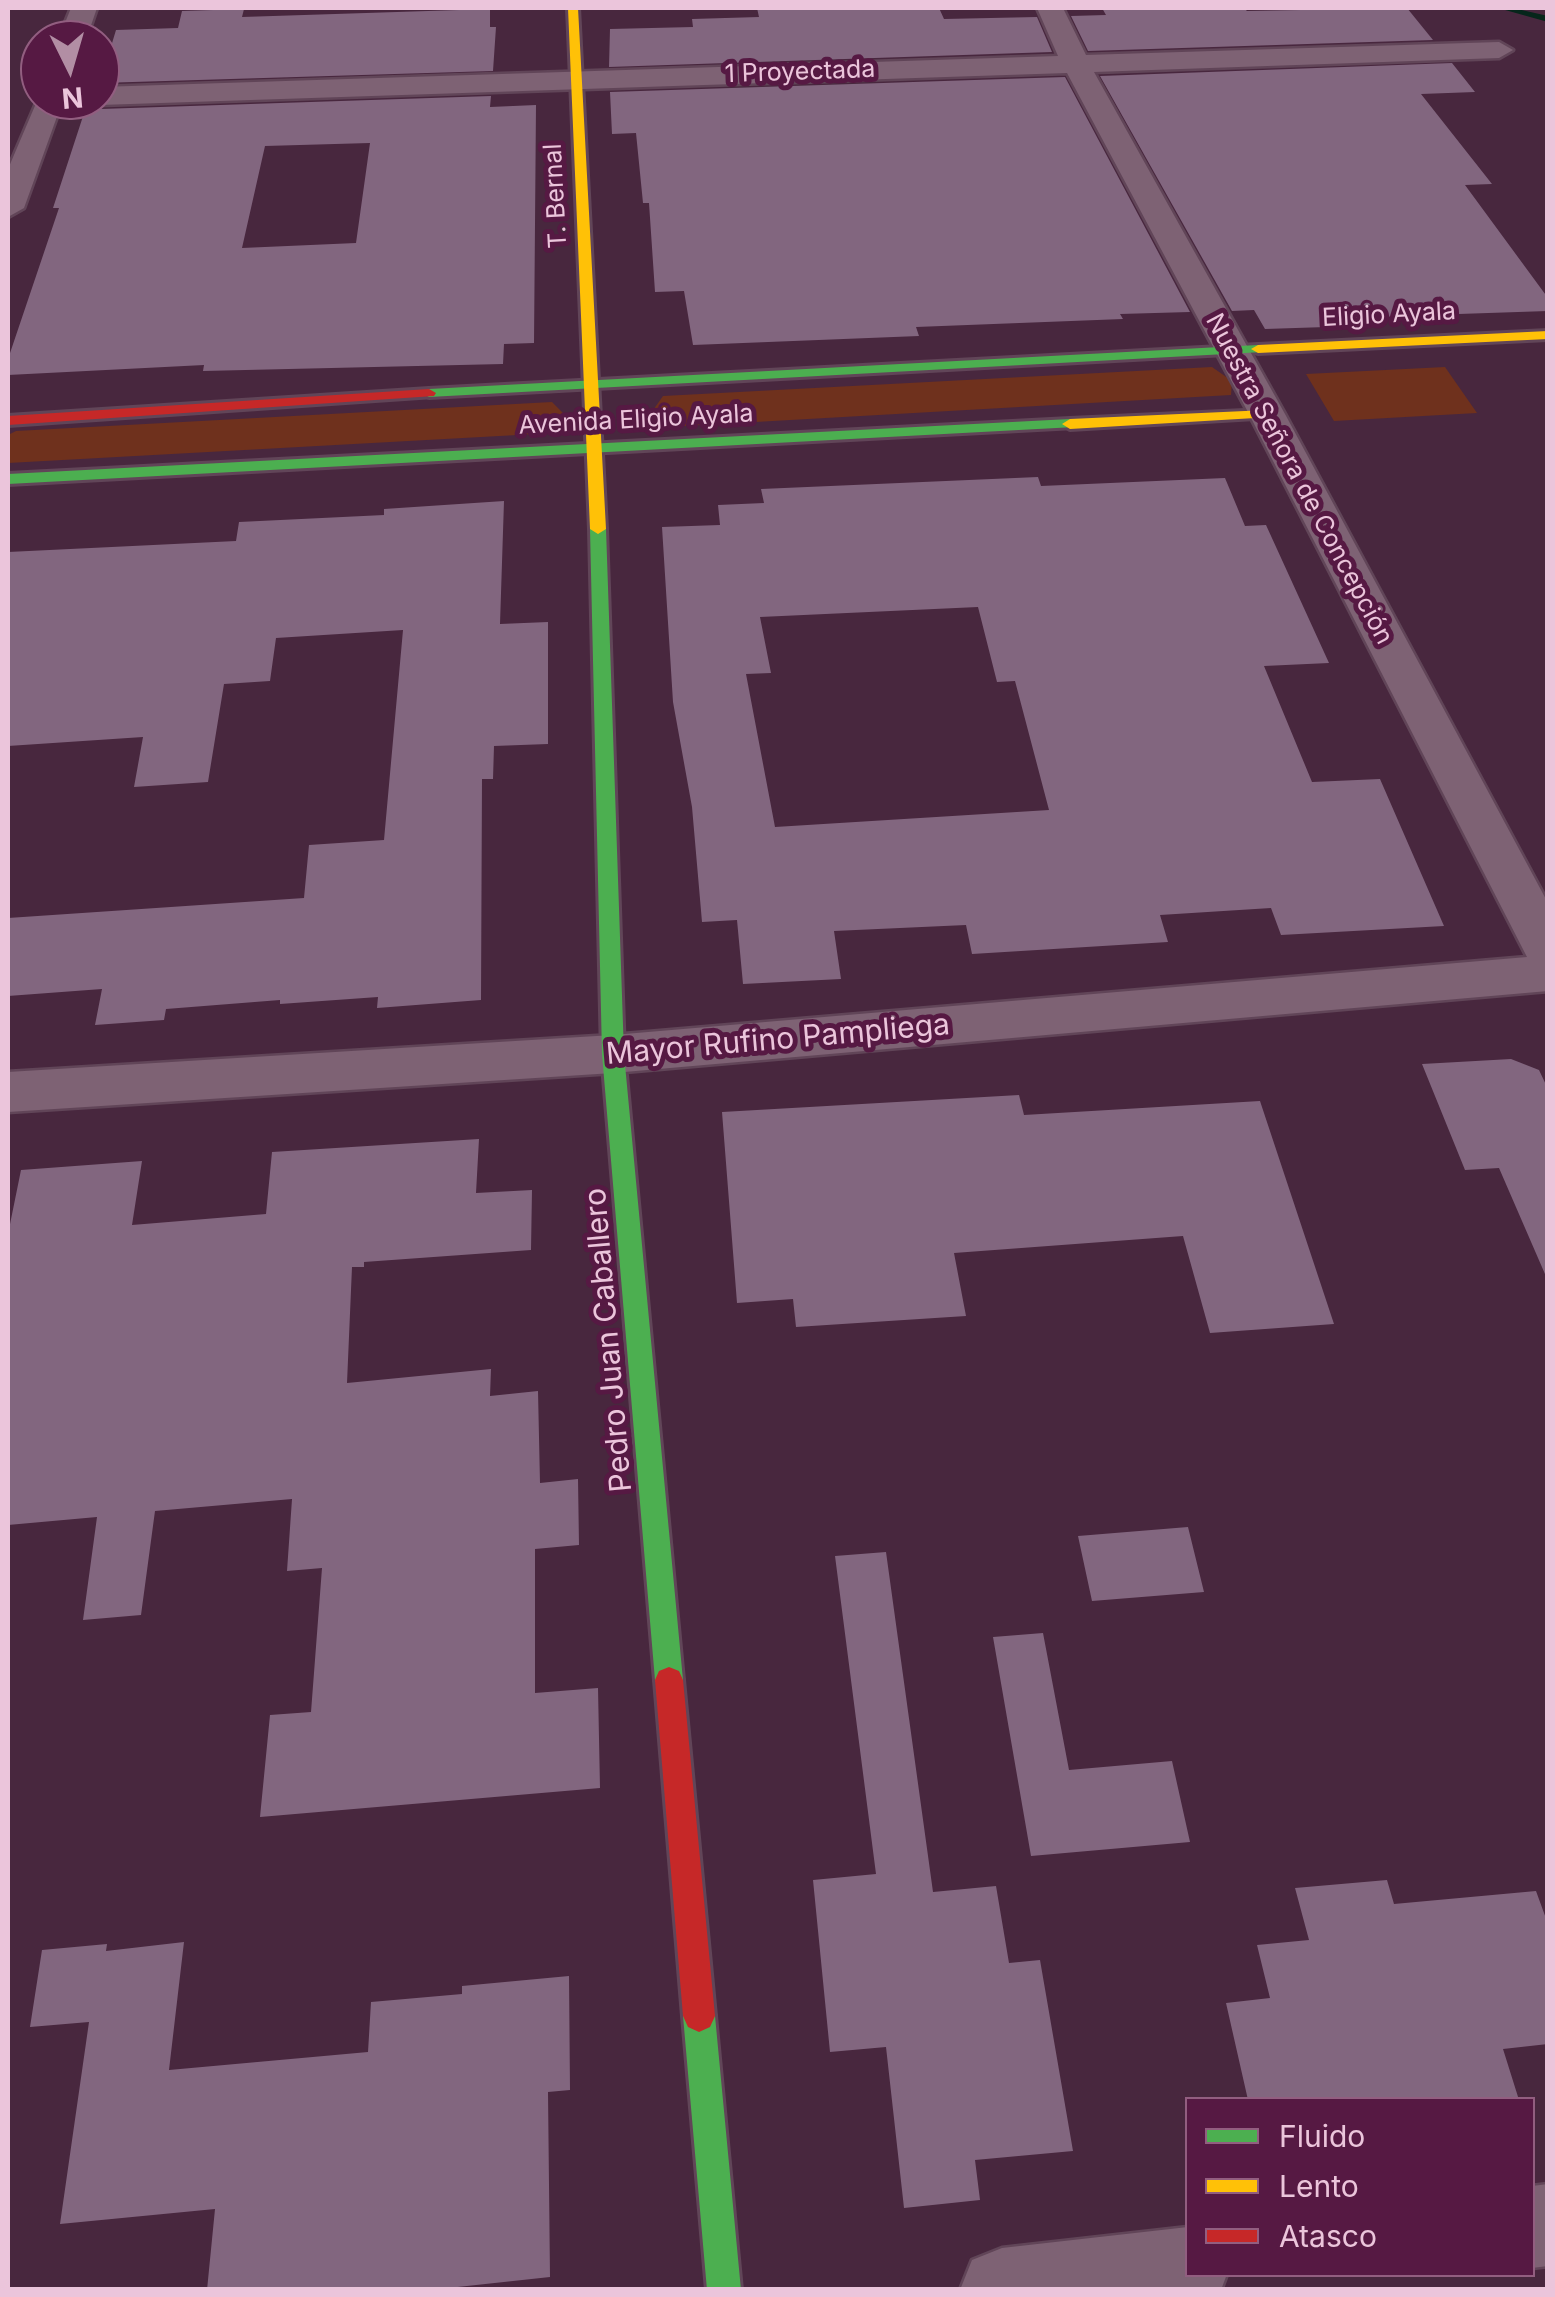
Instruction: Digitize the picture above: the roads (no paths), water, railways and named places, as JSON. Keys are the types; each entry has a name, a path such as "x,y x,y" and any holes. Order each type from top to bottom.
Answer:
{"street":[{"name":"T. Bernal","path":"574,8 594,382"},
{"name":"Nuestra Señora de Concepción","path":"1050,8 1075,62 1267,414 1548,951"},
{"name":"1 Proyectada","path":"120,95 1499,50"},
{"path":"8,208 32,120"},
{"name":"Eligio Ayala","path":"1232,350 1548,335"},
{"name":"Avenida Eligio Ayala","path":"8,421 594,382 1232,350"},
{"name":"Pedro Juan Caballero","path":"594,382 613,1054 724,2290"},
{"name":"Avenida Eligio Ayala","path":"8,479 1267,414"},
{"name":"Mayor Rufino Pampliega","path":"8,1092 613,1054 1548,973"},
{"path":"1002,2290 1185,2268"}],"waterway":[{"path":"1503,8 1548,19"}]}
